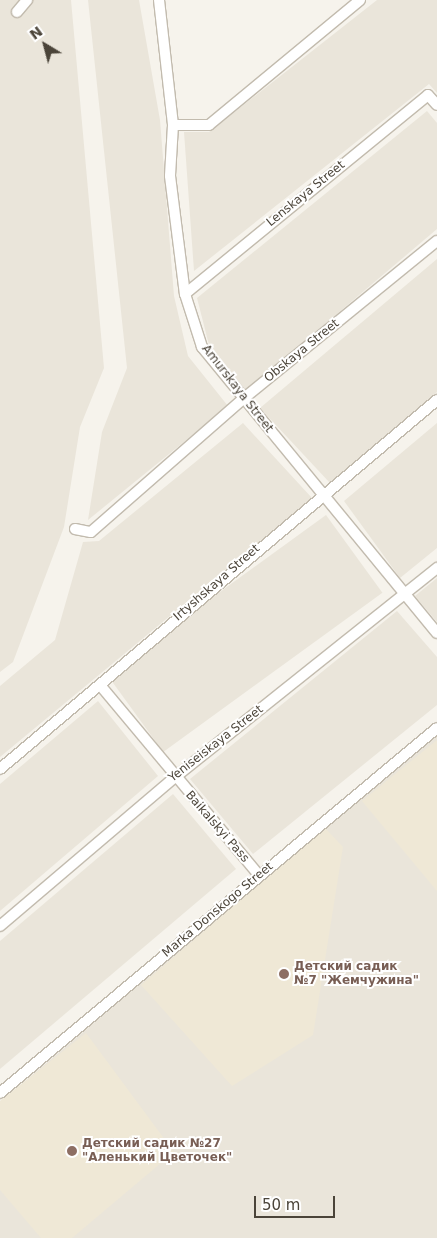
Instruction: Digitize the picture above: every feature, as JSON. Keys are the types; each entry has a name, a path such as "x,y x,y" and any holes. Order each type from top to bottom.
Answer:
{"street":[{"path":"17,12 27,0"},
{"name":"Amurskaya Street","path":"159,0 173,125 170,176 185,294 202,347 243,399 323,492 404,596 437,633"},
{"path":"173,125 209,125 360,0"},
{"name":"Lenskaya Street","path":"185,294 428,95 437,105"},
{"name":"Obskaya Street","path":"75,529 92,532 243,399 437,241"},
{"name":"Irtyshskaya Street","path":"0,769 323,492 437,400"},
{"name":"Yeniseiskaya Street","path":"0,926 174,778 437,568"},
{"name":"Baikalskyi Pass","path":"100,685 174,778 259,876"},
{"name":"Marka Donskogo Street","path":"0,1093 437,728"}],"shaded area":[{"path":"0,0 71,0 104,368 80,427 64,527 13,662 0,672"},
{"path":"88,0 139,0 160,120 174,296 188,356 228,406 88,520 102,432 127,368"},
{"path":"377,0 437,0 437,93 429,84 194,271 184,132 209,132"},
{"path":"427,111 437,123 437,229 246,391 209,345 197,298"},
{"path":"437,259 437,392 330,483 260,408"},
{"path":"243,423 312,498 0,757 0,686 55,640 83,542 99,541"},
{"path":"437,423 437,548 400,578 344,501"},
{"path":"326,515 382,593 163,752 107,674"},
{"path":"437,578 437,622 415,596"},
{"path":"397,611 437,657 437,705 253,854 190,779"},
{"path":"98,701 158,776 0,911 0,784"},
{"path":"437,734 437,1238 0,1238 0,1102"},
{"path":"437,740 437,891 362,801"},
{"path":"173,794 236,869 0,1069 0,941"},
{"path":"325,828 343,847 313,1035 232,1086 141,985"},
{"path":"86,1033 174,1152 72,1238 41,1238 0,1190 0,1101"}],"place":[{"name":"Детский садик №7 \"Жемчужина\"","path":"284,974"},
{"name":"Детский садик №27 \"Аленький Цветочек\"","path":"72,1151"}]}
